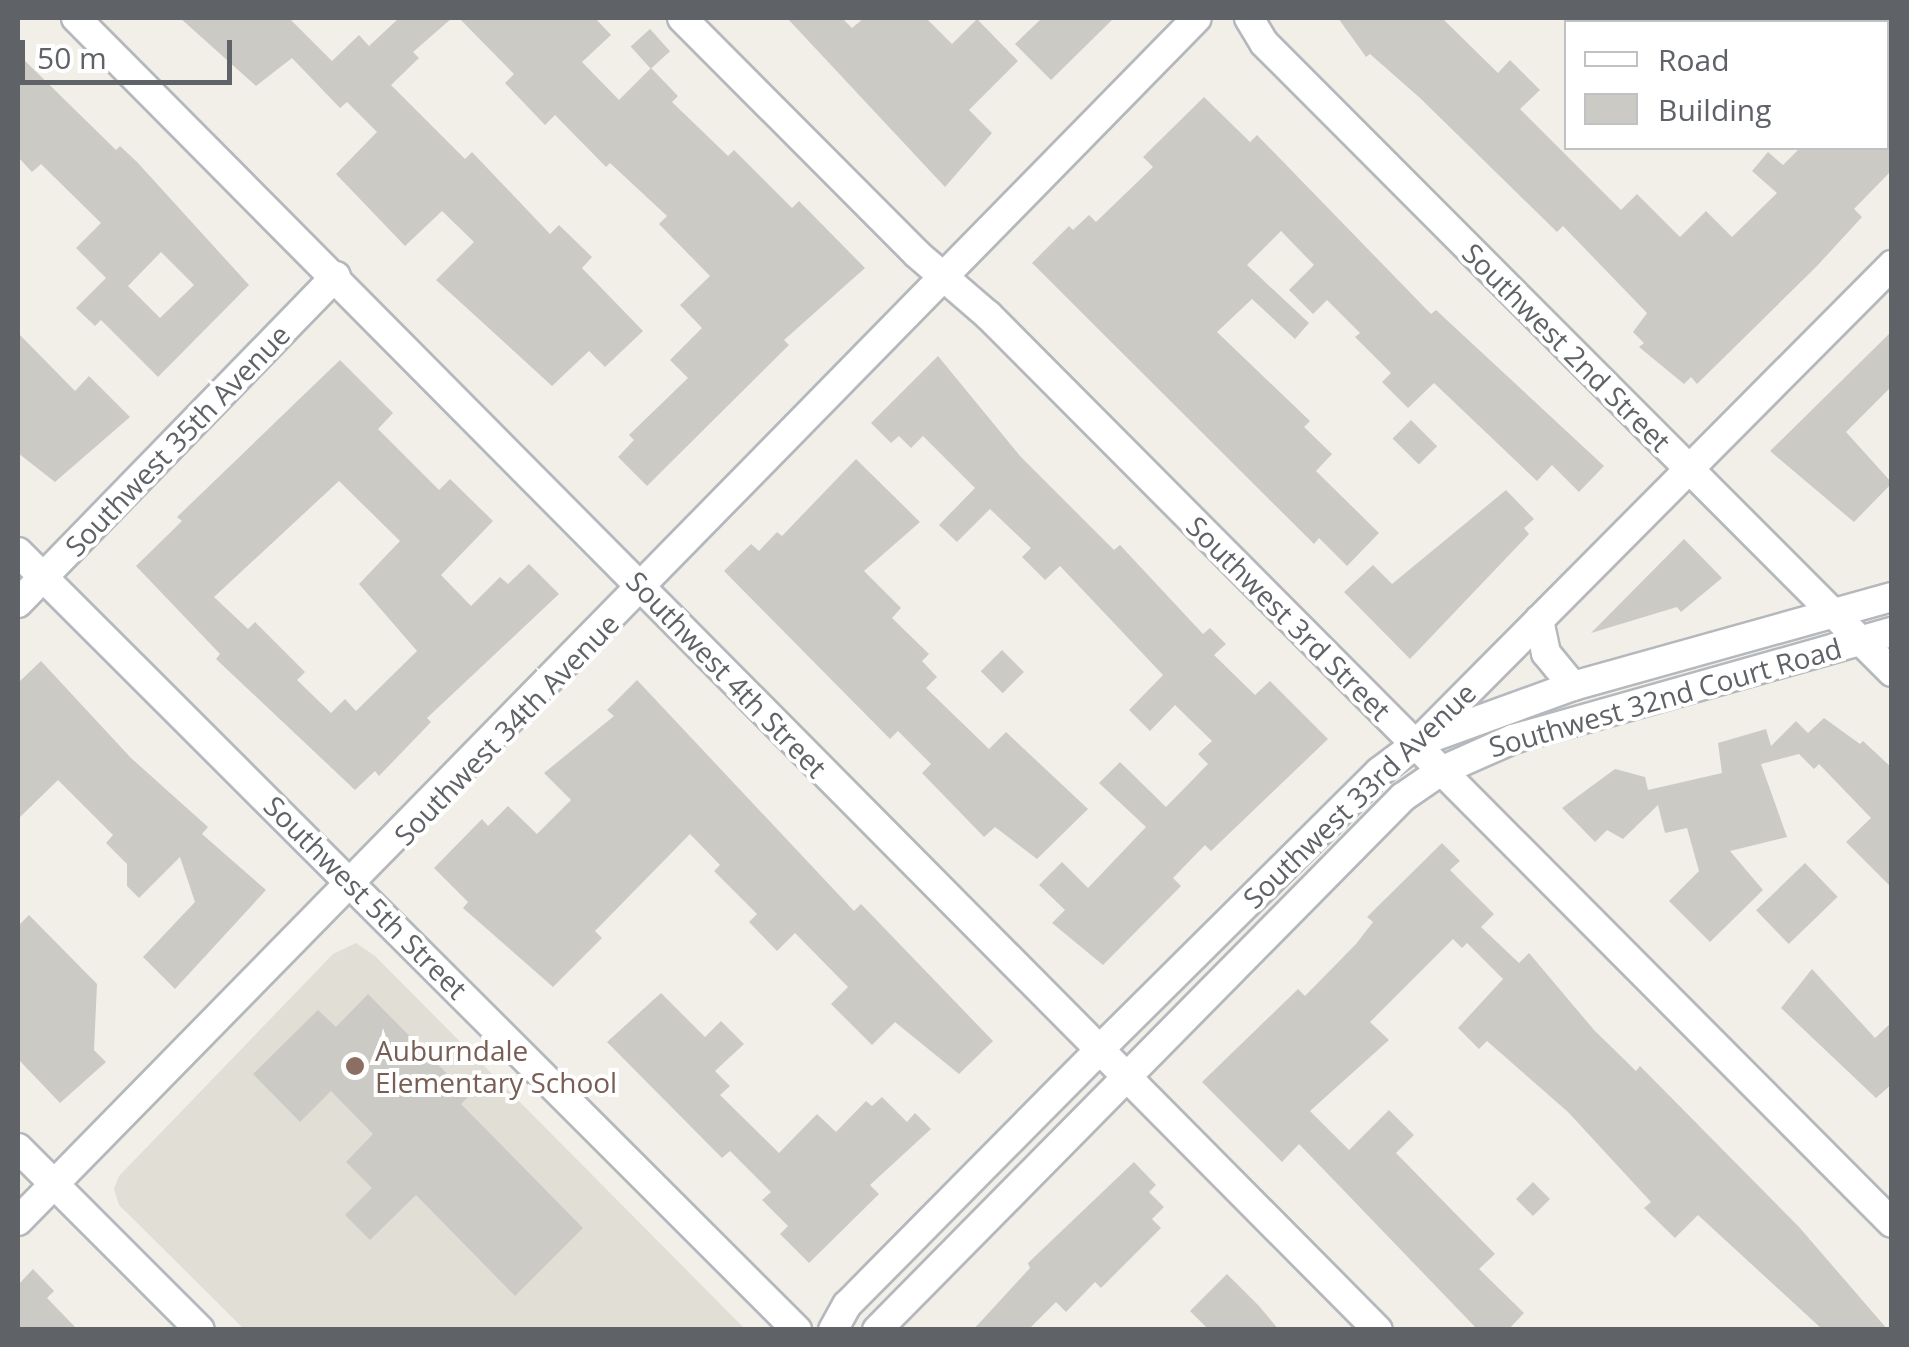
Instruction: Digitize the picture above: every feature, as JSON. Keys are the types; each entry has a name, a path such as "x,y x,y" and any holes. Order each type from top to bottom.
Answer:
{"street":[{"name":"Southwest 4th Street","path":"76,18 1378,1330"},
{"name":"Southwest 3rd Street","path":"682,18 1892,1223"},
{"name":"Southwest 34th Avenue","path":"18,1221 354,884 1198,18"},
{"name":"Southwest 2nd Street","path":"1249,18 1264,43 1892,672"},
{"name":"Southwest 33rd Avenue","path":"833,1330 846,1305 1099,1050 1379,772 1415,744 1892,264"},
{"name":"Southwest 35th Avenue","path":"18,603 336,276"},
{"name":"Southwest 5th Street","path":"18,552 797,1330"},
{"name":"Southwest 32nd Court Road","path":"1415,744 1470,719 1573,686 1892,597"},
{"path":"1539,620 1546,654 1573,686"},
{"name":"Southwest 32nd Court Road","path":"1441,771 1513,739 1892,632"},
{"name":"Southwest 33rd Avenue","path":"877,1330 1403,797 1441,771"},
{"path":"18,1148 200,1330"}],"shaded area":[{"name":"Auburndale Elementary School","path":"356,943 375,956 745,1329 244,1329 119,1205 114,1189 119,1176 333,954"}],"building":[{"path":"180,18 289,18 332,61 359,35 369,46 399,18 452,18 413,52 419,58 391,85 465,159 472,152 550,234 559,225 592,257 582,268 643,331 605,367 589,351 552,386 436,280 474,242 442,211 405,246 336,174 377,132 347,102 340,108 292,58 256,86"},
{"path":"459,18 595,18 611,35 582,62 619,100 651,68 678,96 672,102 728,156 734,150 792,208 799,201 865,268 784,340 789,345 647,486 618,457 634,440 629,435 688,378 670,360 702,328 680,305 710,276 659,224 667,216 610,163 606,167 555,115 545,125 505,83 514,74"},
{"path":"787,18 842,18 852,28 864,18 926,18 952,44 977,19 1018,61 969,110 992,133 945,187"},
{"path":"1042,18 1114,18 1051,80 1015,44"},
{"path":"1338,18 1442,18 1498,73 1510,60 1540,90 1520,109 1621,210 1637,194 1680,237 1706,211 1732,237 1777,193 1752,171 1768,152 1783,165 1798,150 1892,148 1892,170 1854,209 1862,217 1817,266 1697,384 1691,377 1684,384 1639,347 1644,343 1633,332 1647,313 1563,226 1557,232 1420,98 1370,54 1366,57"},
{"path":"650,29 670,51 651,69 631,46"},
{"path":"18,54 116,150 120,146 137,162 249,285 158,377 101,320 95,326 76,308 106,278 76,248 101,223 41,164 32,172 18,157","holes":["161,252 194,285 160,318 128,286"]},
{"path":"1204,97 1250,142 1257,135 1431,314 1436,310 1604,466 1579,492 1552,465 1537,481 1434,383 1408,408 1382,382 1391,373 1355,337 1360,333 1327,300 1313,314 1289,290 1314,265 1281,231 1247,265 1309,323 1295,339 1252,299 1217,332 1310,421 1304,427 1332,454 1316,471 1379,533 1347,566 1319,538 1314,544 1032,263 1069,226 1073,230 1089,215 1096,222 1153,167 1143,157"},
{"path":"1892,331 1892,386 1846,432 1892,483 1854,522 1770,451"},
{"path":"18,333 75,391 89,376 130,417 55,482 18,453"},
{"path":"938,356 1020,456 1114,550 1120,545 1203,634 1210,628 1226,644 1214,655 1255,695 1270,681 1328,739 1211,851 1205,845 1173,878 1181,886 1103,965 1052,923 1065,910 1039,885 1062,862 1088,888 1146,827 1099,783 1120,762 1166,807 1208,764 1198,754 1212,741 1175,705 1150,731 1129,710 1163,675 1060,566 1045,580 1022,557 1031,548 990,509 957,542 939,525 975,488 923,436 911,448 899,436 891,443 871,423"},
{"path":"340,360 393,413 378,429 439,490 450,479 493,521 441,575 471,606 500,577 508,584 529,564 559,594 427,718 431,722 379,776 375,771 355,790 216,659 220,654 136,566 182,521 177,517","holes":["339,481 400,541 359,584 417,651 356,711 345,699 331,713 297,680 305,672 255,622 248,629 214,597"]},
{"path":"1411,420 1437,446 1419,465 1393,438"},
{"path":"856,459 920,522 864,571 901,608 892,618 929,654 922,661 937,677 926,688 989,749 1006,732 1088,809 1037,859 995,827 984,837 922,773 931,764 898,731 890,739 724,571 751,544 759,551 777,532 782,536"},
{"path":"1506,490 1534,519 1524,528 1529,534 1410,659 1344,592 1373,565 1392,584"},
{"path":"1684,539 1722,578 1681,612 1677,607 1591,633"},
{"path":"1002,650 1024,672 1003,693 981,671"},
{"path":"41,661 131,758 208,827 202,834 266,890 175,989 143,957 195,902 180,857 139,898 127,886 127,864 106,843 113,835 58,780 18,819 18,683"},
{"path":"637,680 854,911 861,904 993,1041 959,1074 895,1022 872,1045 831,1004 848,987 795,933 777,951 749,922 757,914 714,871 720,865 690,834 595,931 602,938 553,987 463,908 468,902 434,868 482,819 488,826 508,806 537,834 571,800 544,773 614,716 607,710"},
{"path":"1824,718 1860,744 1863,741 1892,768 1892,888 1846,842 1871,818 1819,764 1814,769 1799,754 1761,764 1787,837 1730,851 1763,890 1710,942 1669,901 1699,871 1687,828 1665,833 1658,805 1623,839 1607,830 1595,842 1562,808 1615,769 1645,777 1648,790 1722,773 1718,743 1766,729 1771,746 1796,721 1808,733"},
{"path":"1442,843 1460,861 1450,870 1494,914 1481,927 1519,963 1529,953 1594,1030 1636,1071 1640,1066 1799,1227 1888,1330 1823,1330 1698,1215 1675,1238 1644,1208 1651,1202 1568,1112 1487,1041 1479,1049 1458,1028 1503,979 1467,943 1462,948 1453,939 1370,1022 1389,1040 1310,1111 1349,1150 1389,1110 1414,1135 1396,1153 1495,1254 1479,1269 1524,1313 1508,1330 1478,1330 1299,1144 1282,1162 1202,1082 1298,989 1305,996 1356,944 1373,922 1367,917"},
{"path":"1805,863 1838,897 1789,944 1756,910"},
{"path":"29,915 97,984 94,1050 106,1062 60,1103 18,1059 18,926"},
{"path":"1812,969 1875,1038 1892,1022 1892,1084 1876,1098 1781,1008"},
{"path":"661,993 705,1037 721,1021 744,1044 715,1071 730,1086 720,1095 779,1153 817,1114 836,1132 866,1101 872,1106 882,1097 907,1122 915,1113 931,1129 870,1185 879,1194 809,1263 780,1234 788,1226 762,1200 771,1192 730,1151 722,1158 607,1042"},
{"path":"368,994 469,1096 461,1104 583,1228 515,1296 416,1195 370,1240 345,1215 372,1188 346,1162 373,1134 331,1091 300,1122 253,1074 318,1010 336,1027"},
{"path":"1134,1162 1156,1185 1149,1192 1164,1207 1152,1219 1161,1228 1101,1288 1095,1282 1066,1312 1056,1302 1028,1330 973,1330 1030,1268 1028,1263"},
{"path":"1533,1182 1550,1199 1533,1216 1516,1199"},
{"path":"33,1269 54,1291 47,1298 78,1330 18,1330 18,1285"},
{"path":"1227,1274 1279,1330 1209,1330 1190,1311"}],"place":[{"name":"Auburndale Elementary School","path":"355,1066"}]}
